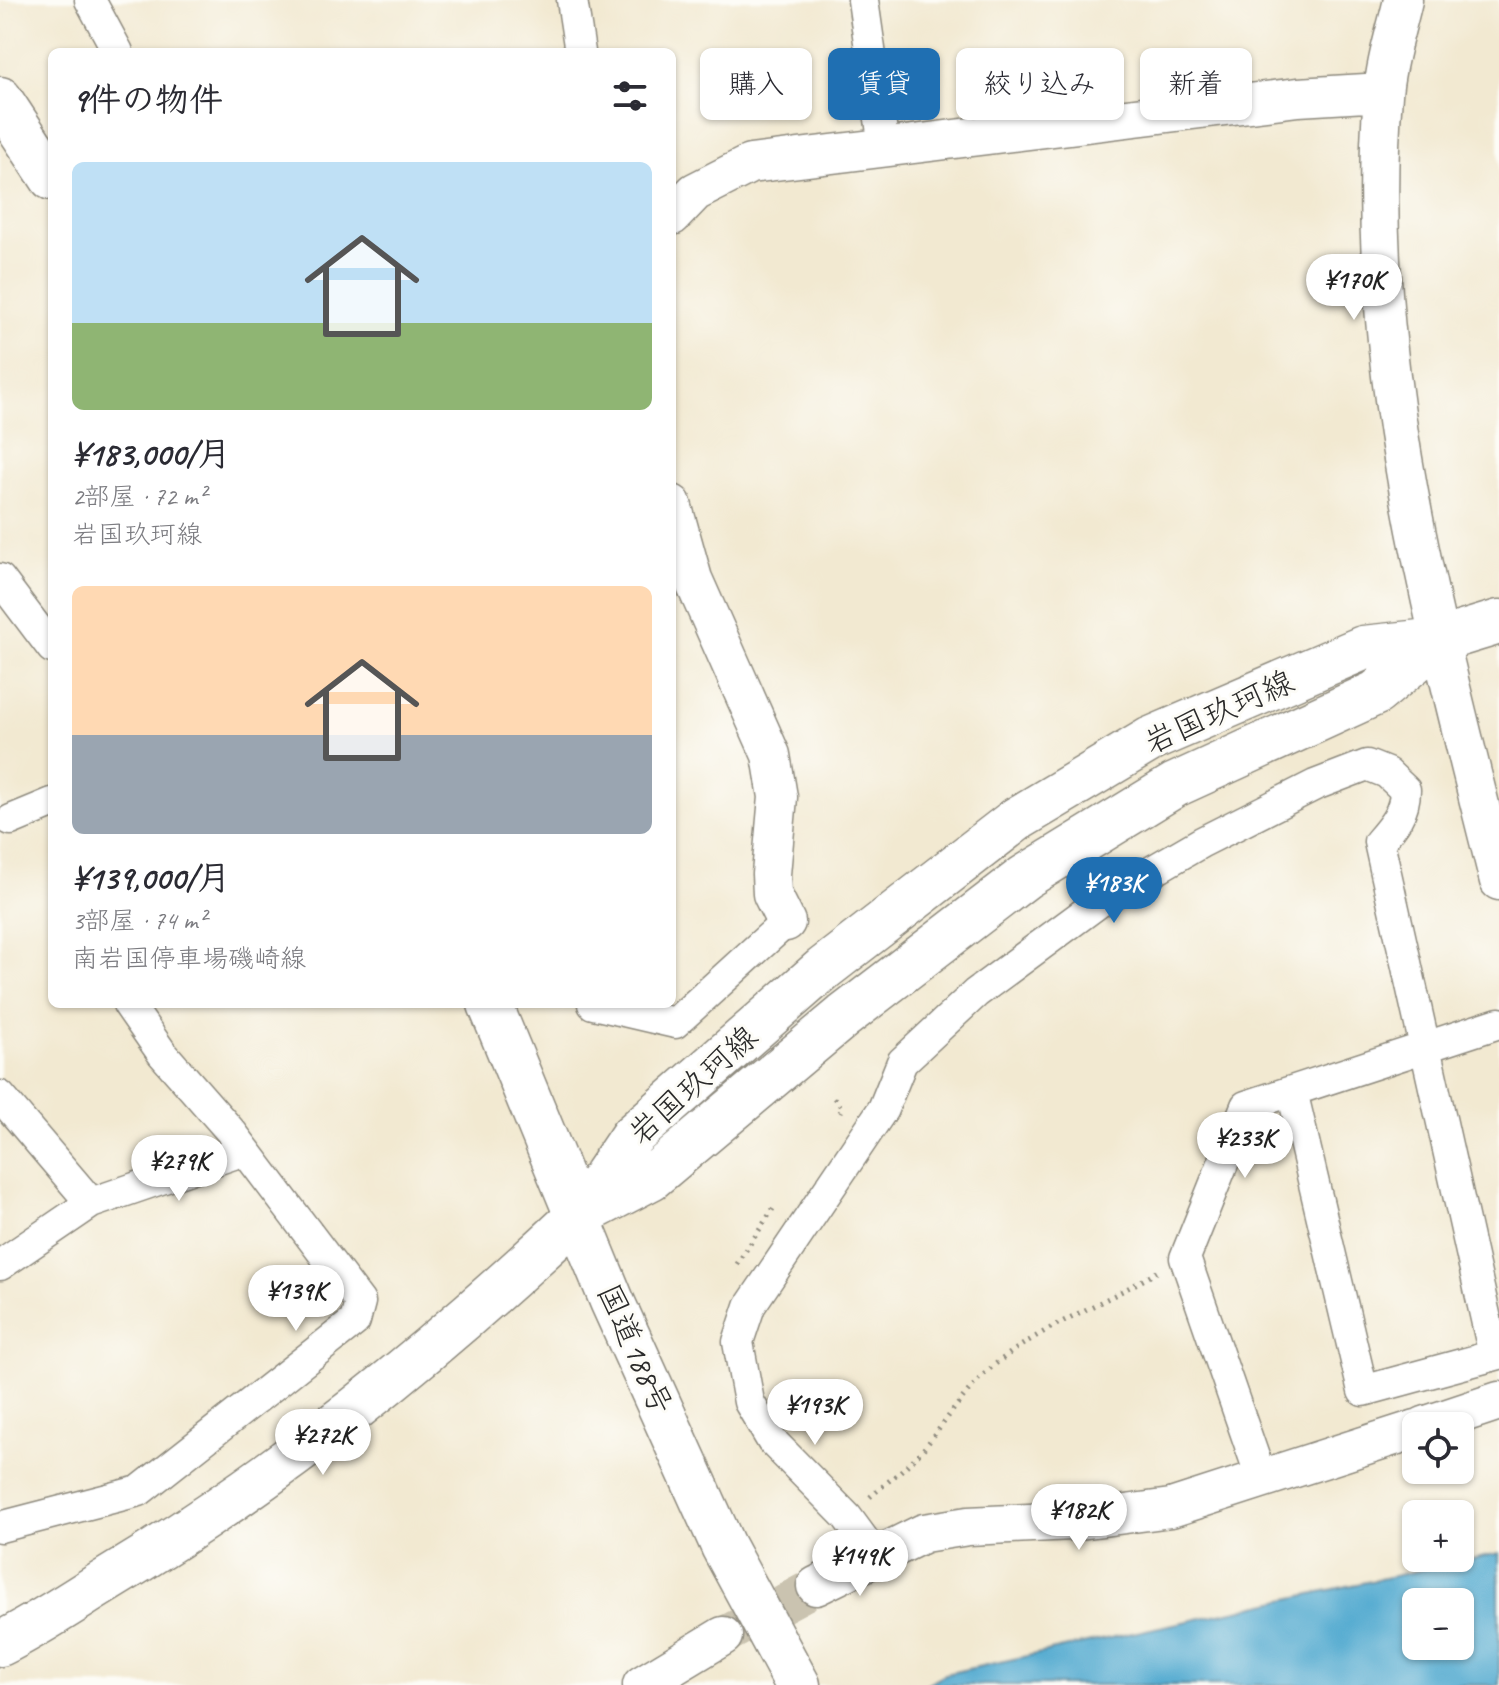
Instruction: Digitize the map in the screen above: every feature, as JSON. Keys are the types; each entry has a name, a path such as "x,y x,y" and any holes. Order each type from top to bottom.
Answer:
{"main road":[{"path":"0,99 48,172"},
{"name":"岩国玖珂線","path":"0,1644 234,1502 350,1414 494,1295 578,1216 632,1136 823,969 1017,819 1151,739 1363,648 1440,640 1499,622"},
{"name":"国道188号","path":"492,1008 578,1216 723,1546 798,1685"}],"street":[{"path":"90,0 116,48"},
{"path":"572,0 579,48"},
{"path":"863,0 884,147"},
{"path":"1403,0 1383,92 1379,244 1389,367 1414,526 1499,881"},
{"path":"676,212 695,192 750,164 1298,97 1383,92"},
{"path":"610,1008 675,1023 786,922 772,894 778,797 771,755 693,579 676,518"},
{"path":"0,579 48,643"},
{"path":"875,1555 847,1517 772,1441 749,1402 738,1342 750,1306 883,1109 902,1062 976,993 1102,900 1202,842 1315,785 1367,765 1387,773 1405,790 1405,803 1396,822 1379,842 1496,1355 1363,1391 1292,1091"},
{"path":"11,820 48,805"},
{"path":"0,1527 139,1491 355,1321 360,1302 350,1286 314,1247 245,1150 162,1053 131,1008"},
{"path":"1262,1480 1185,1258 1246,1106 1499,1023"},
{"path":"0,1096 91,1203"},
{"path":"0,1265 91,1203 245,1150"},
{"path":"1466,1412 1499,1401"},
{"path":"816,1586 924,1533 968,1526 1072,1521 1171,1508 1402,1434"},
{"path":"642,1685 723,1636"}],"path":[{"path":"864,1504 923,1450 959,1401 992,1367 1041,1333 1102,1305 1185,1258"}],"water":[{"path":"1499,1553 1499,1685 925,1685 945,1674 1412,1572 1474,1572 1474,1558"}],"tunnel":[{"path":"723,1636 816,1586"}]}
